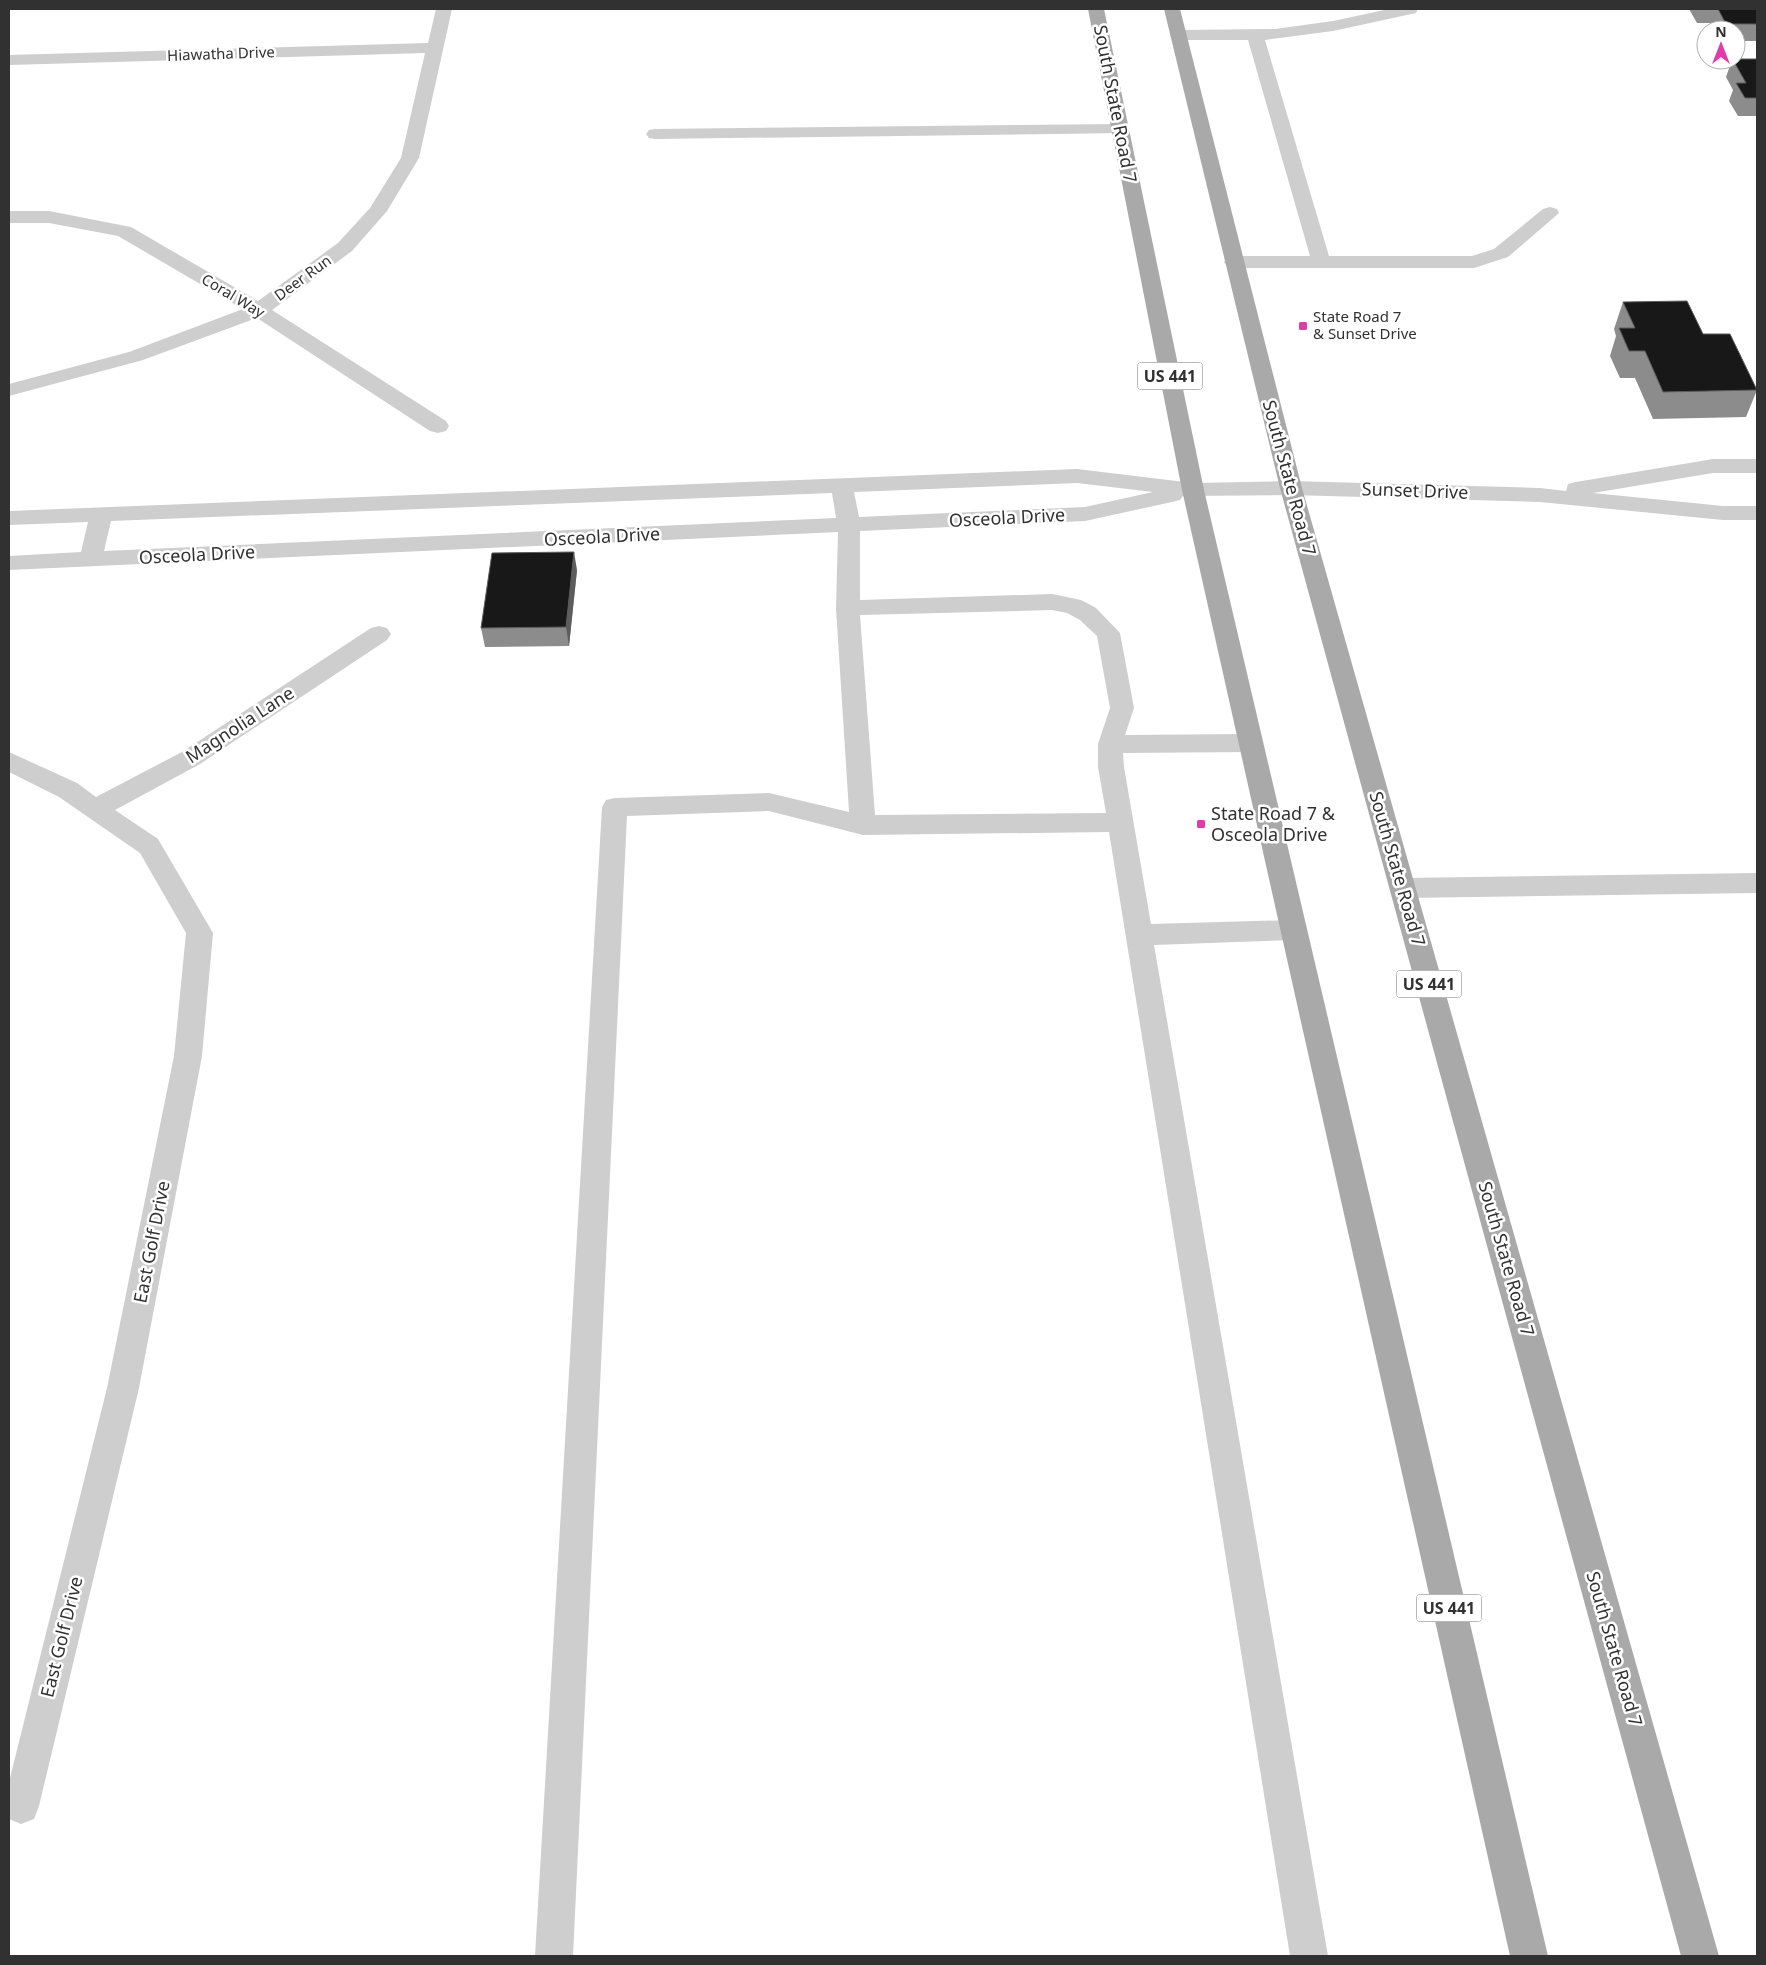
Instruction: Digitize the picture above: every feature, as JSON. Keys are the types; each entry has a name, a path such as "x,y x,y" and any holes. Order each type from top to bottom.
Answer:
{"main road":[{"name":"South State Road 7","path":"1096,9 1193,490 1529,1956"},
{"name":"South State Road 7","path":"1172,9 1291,488 1700,1956"}],"street":[{"name":"Deer Run","path":"9,390 136,356 259,310 346,247 378,211 410,158 444,9"},
{"path":"1178,35 1291,34 1410,9"},
{"path":"1255,35 1321,262"},
{"name":"Hiawatha Drive","path":"9,60 434,48"},
{"path":"655,134 1120,129"},
{"path":"1234,262 1474,262 1501,253 1550,213"},
{"name":"Coral Way","path":"9,217 49,217 124,232 259,310 438,426"},
{"name":"Sunset Drive","path":"1540,495 1712,466 1757,466"},
{"name":"Osceola Drive","path":"9,518 1077,476 1193,490 1291,488"},
{"path":"842,486 848,526 848,608 863,825"},
{"name":"Sunset Drive","path":"1291,488 1540,495 1723,514 1757,514"},
{"name":"Osceola Drive","path":"9,563 1085,514 1193,490"},
{"path":"704,532 705,492"},
{"path":"91,559 101,514"},
{"path":"848,608 1052,602 1073,606 1088,614 1108,633 1122,708 1110,744 1111,767 1309,1956"},
{"name":"Magnolia Lane","path":"95,809 191,758 379,634"},
{"path":"1110,744 1251,744"},
{"name":"East Golf Drive","path":"9,761 68,790 149,846 200,933 188,1056 125,1379 21,1806"},
{"path":"554,1956 616,807 769,802 863,825 1120,822"},
{"path":"1403,888 1757,883"},
{"path":"1139,935 1294,930"}],"building":[{"path":"1718,9 1757,9 1757,24 1746,24 1746,20 1724,20"},
{"path":"1746,59 1757,59 1757,98 1745,98 1736,83 1746,83 1739,70 1746,70"},
{"path":"1687,301 1703,334 1730,334 1757,390 1663,392 1645,351 1629,351 1619,328 1635,328 1623,302"},
{"path":"574,552 566,627 481,628 492,553"}],"place":[{"name":"State Road 7 & Sunset Drive","path":"1303,326"},
{"name":"State Road 7 & Osceola Drive","path":"1201,824"}]}
